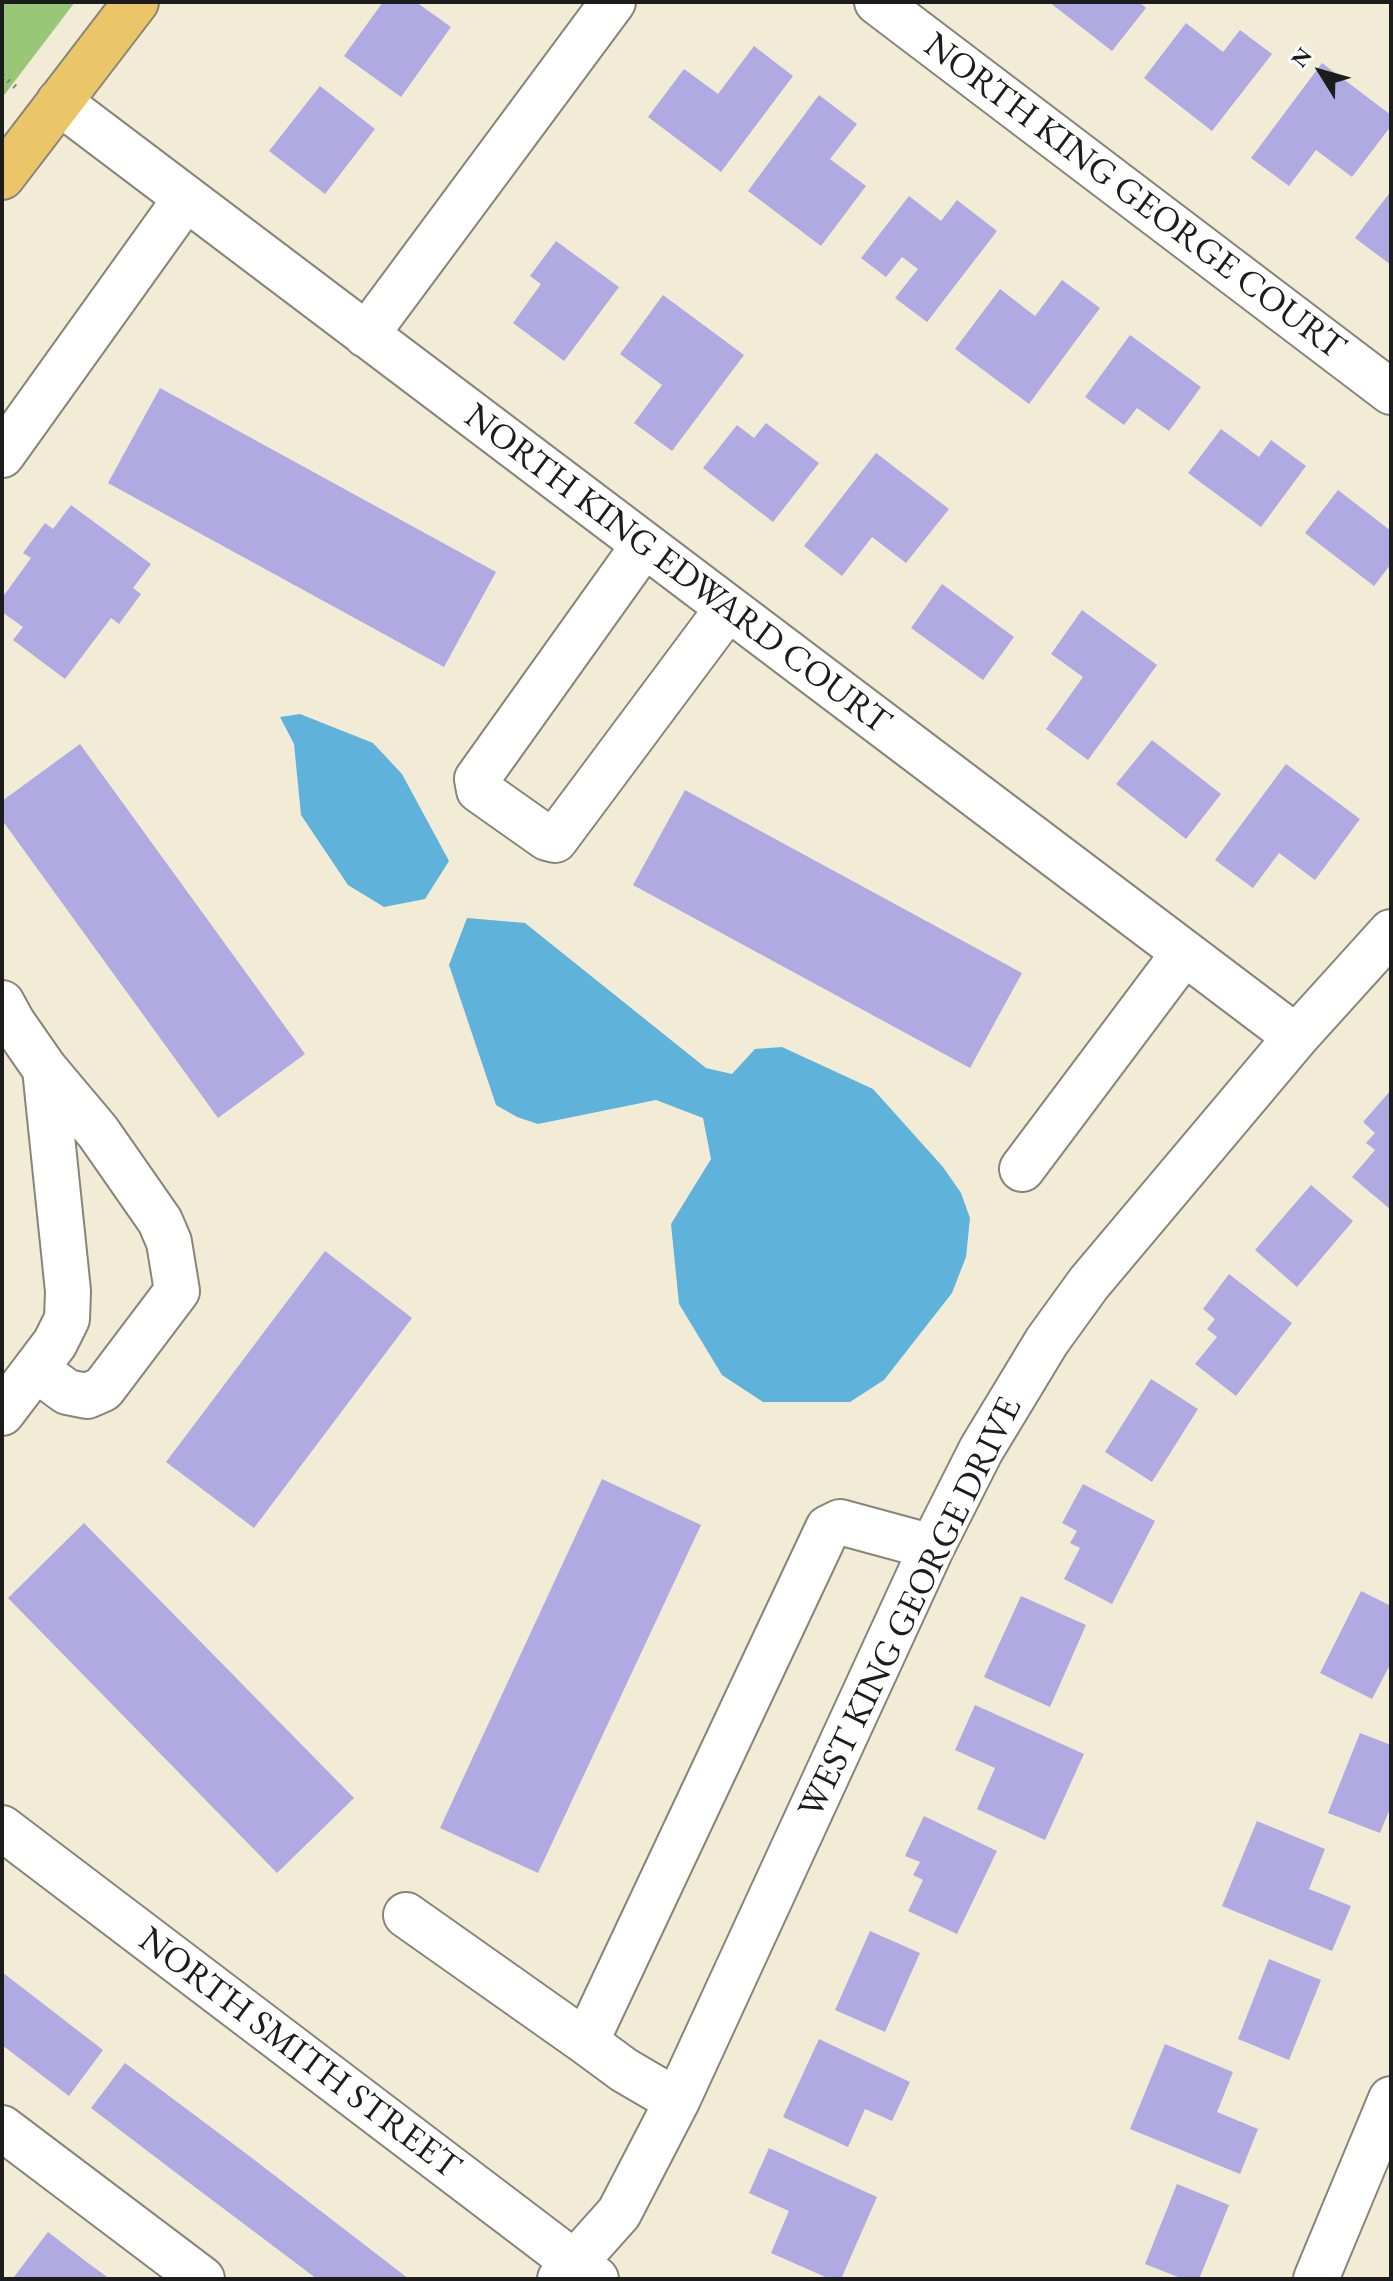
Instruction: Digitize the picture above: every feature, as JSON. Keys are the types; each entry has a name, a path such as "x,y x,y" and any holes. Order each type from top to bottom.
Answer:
{"main road":[{"path":"2,177 136,2"}],"street":[{"path":"366,335 613,2"},
{"name":"NORTH KING GEORGE COURT","path":"877,2 1391,392"},
{"name":"NORTH KING EDWARD COURT","path":"59,102 1296,1037"},
{"path":"2,455 186,198"},
{"path":"644,545 477,779 479,790 547,838 555,840 728,608"},
{"name":"WEST KING GEORGE DRIVE","path":"577,2273 619,2213 677,2101 932,1547 981,1450 1047,1341 1089,1283 1296,1037 1391,932"},
{"path":"1022,1169 1184,953"},
{"path":"2,1003 45,1069 98,1132 160,1221 169,1242 177,1291 103,1389 87,1396 67,1392 37,1370"},
{"path":"2,1413 37,1370 67,1319 68,1291 45,1069"},
{"path":"586,2042 828,1528 840,1522 932,1547"},
{"name":"NORTH SMITH STREET","path":"2,1828 577,2273"},
{"path":"406,1915 624,2070 677,2101"},
{"path":"1316,2279 1387,2123"},
{"path":"2,2128 202,2279"}],"green space":[{"path":"2,2 75,2 2,98"}],"water":[{"path":"300,714 373,743 402,774 449,861 425,899 384,907 348,885 301,815 294,744 280,717"},
{"path":"467,918 525,923 706,1068 732,1074 755,1049 782,1047 873,1089 943,1167 961,1193 970,1218 966,1257 952,1293 884,1380 850,1402 763,1402 722,1375 679,1304 671,1224 711,1159 703,1118 656,1100 538,1124 496,1105 449,965"}],"building":[{"path":"383,2 416,2 451,27 401,97 344,56"},
{"path":"1049,2 1139,2 1146,8 1112,51"},
{"path":"1186,23 1223,52 1240,30 1272,54 1212,131 1144,78"},
{"path":"754,46 793,76 721,172 648,117 684,69 718,94"},
{"path":"1322,63 1391,115 1391,126 1352,177 1316,150 1289,186 1251,158"},
{"path":"320,86 375,129 325,194 269,151"},
{"path":"819,95 857,124 830,159 866,186 821,246 748,191"},
{"path":"1391,191 1391,265 1355,238"},
{"path":"909,196 941,221 957,200 997,231 927,322 895,298 918,269 902,257 886,277 861,258"},
{"path":"556,241 619,287 564,361 513,323 541,284 530,276"},
{"path":"1062,280 1100,308 1029,404 955,349 1000,289 1035,316"},
{"path":"663,295 744,355 672,451 634,423 662,385 620,354"},
{"path":"1130,335 1201,387 1169,431 1137,408 1124,425 1085,397"},
{"path":"160,388 496,572 444,667 108,483"},
{"path":"766,423 819,463 773,522 703,468 737,425 754,438"},
{"path":"1221,429 1259,457 1271,440 1306,466 1261,527 1188,473"},
{"path":"876,453 949,509 906,563 872,537 842,576 804,546"},
{"path":"1338,490 1391,531 1391,564 1374,586 1305,533"},
{"path":"71,505 151,564 133,588 141,594 119,624 111,618 65,679 13,640 23,627 2,612 2,598 31,558 23,553 45,523 53,529"},
{"path":"942,584 1014,637 983,680 911,628"},
{"path":"1082,610 1157,665 1088,760 1046,729 1083,677 1051,654"},
{"path":"1152,740 1221,794 1186,839 1116,784"},
{"path":"80,744 305,1054 218,1118 2,820 2,801"},
{"path":"1286,764 1360,819 1315,880 1279,853 1253,888 1215,860"},
{"path":"685,790 1022,973 970,1068 633,885"},
{"path":"1391,1090 1391,1210 1352,1177 1375,1150 1366,1143 1375,1133 1363,1122"},
{"path":"1311,1185 1353,1221 1297,1287 1255,1250"},
{"path":"325,1251 412,1318 254,1528 166,1462"},
{"path":"1229,1274 1292,1323 1236,1396 1195,1364 1217,1337 1207,1329 1215,1319 1203,1309"},
{"path":"1151,1379 1198,1409 1152,1482 1105,1452"},
{"path":"602,1479 701,1525 538,1873 440,1828"},
{"path":"1083,1484 1155,1521 1112,1604 1064,1579 1080,1548 1070,1543 1077,1531 1062,1523"},
{"path":"84,1523 354,1798 277,1873 8,1598"},
{"path":"1361,1591 1391,1606 1391,1663 1372,1699 1320,1673"},
{"path":"1021,1596 1086,1625 1050,1707 984,1677"},
{"path":"975,1705 1084,1754 1045,1840 977,1809 995,1768 955,1750"},
{"path":"1360,1733 1391,1745 1391,1806 1380,1833 1328,1813"},
{"path":"924,1816 997,1851 957,1934 908,1911 923,1880 913,1875 920,1862 905,1856"},
{"path":"1257,1821 1325,1849 1309,1889 1351,1906 1332,1951 1222,1906"},
{"path":"870,1931 920,1953 885,2032 835,2010"},
{"path":"1269,1959 1321,1980 1289,2060 1238,2039"},
{"path":"2,1972 103,2050 69,2096 2,2045"},
{"path":"819,2039 910,2082 892,2121 865,2109 848,2147 783,2117"},
{"path":"1165,2044 1233,2072 1217,2112 1258,2129 1240,2174 1130,2129"},
{"path":"125,2063 409,2279 317,2279 171,2169 91,2108"},
{"path":"769,2148 877,2197 841,2279 830,2279 771,2253 789,2211 749,2193"},
{"path":"1177,2184 1229,2205 1199,2279 1183,2279 1145,2264"},
{"path":"48,2232 88,2263 110,2279 14,2277"}]}
